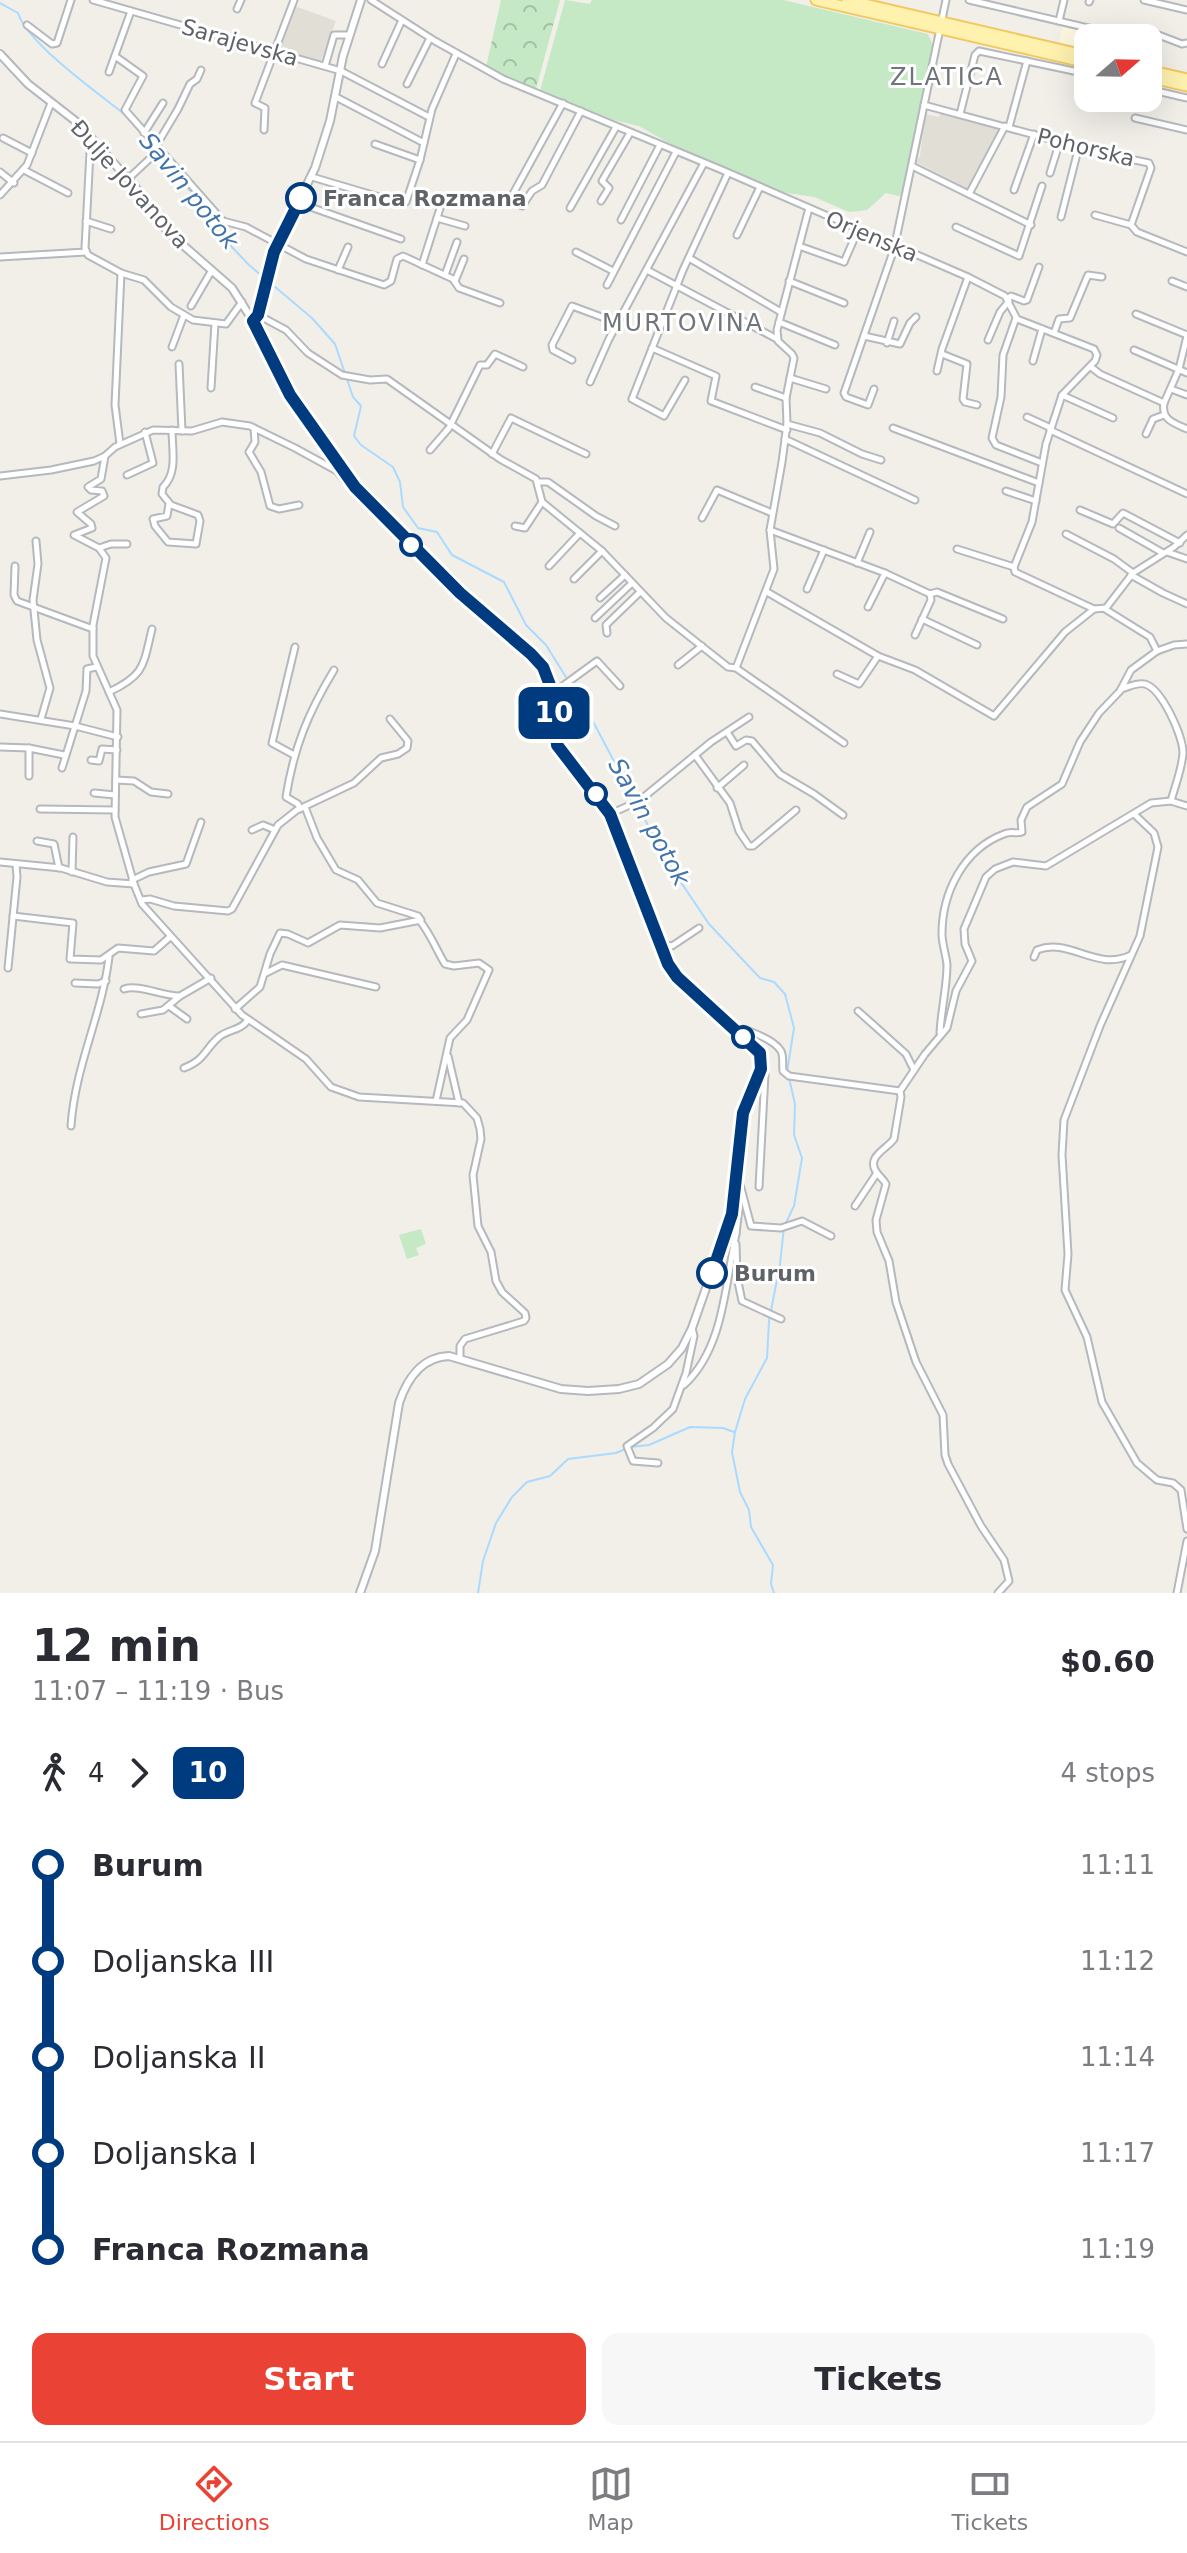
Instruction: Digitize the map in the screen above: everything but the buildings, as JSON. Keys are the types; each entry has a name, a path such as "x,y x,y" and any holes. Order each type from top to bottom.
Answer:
{"main road":[{"path":"816,0 1074,53"},
{"path":"847,0 1074,59"},
{"path":"1162,73 1187,79"},
{"path":"1162,80 1187,86"}],"street":[{"path":"27,25 52,44 57,43 71,0"},
{"name":"Sarajevska","path":"93,0 341,71 429,117"},
{"path":"122,8 124,0"},
{"path":"237,9 241,0"},
{"path":"264,130 265,108 255,103 294,0"},
{"path":"361,0 312,177 277,246 256,318 286,330 308,353 344,376 370,380 385,378 492,454 539,482 548,482 615,526"},
{"name":"Orjenska","path":"371,0 456,54 512,84 895,244 968,277 1008,300"},
{"path":"874,389 868,405 846,397 844,393 895,244 946,0"},
{"path":"969,0 994,3 1074,25"},
{"path":"1059,21 1064,0"},
{"path":"1144,0 1187,10"},
{"path":"109,72 131,11"},
{"path":"382,64 402,20"},
{"path":"325,66 334,35 349,35"},
{"path":"1162,36 1187,43"},
{"path":"407,84 430,38"},
{"path":"960,114 977,53 981,51 1074,71"},
{"name":"Đulje Jovanova","path":"0,54 22,79 78,123 128,179 168,232 213,269 256,318 290,395 351,481 460,593 536,659 548,676 553,693"},
{"path":"312,177 404,204 420,160 429,117 456,54"},
{"path":"115,56 143,75 125,109 157,150 220,219 246,227 306,259 384,285 391,281 399,257 403,256 445,275 455,281 459,288 500,303"},
{"path":"969,194 1007,127 1027,61"},
{"path":"128,179 157,150 190,84 197,79 201,70"},
{"path":"1162,92 1187,98"},
{"path":"336,97 424,143"},
{"path":"0,195 24,170 51,103"},
{"path":"144,133 163,103"},
{"path":"508,203 563,103"},
{"name":"Pohorska","path":"924,105 1150,165 1131,225"},
{"path":"522,206 532,191 542,185 581,111"},
{"path":"1135,118 1187,130"},
{"path":"570,208 616,127"},
{"path":"601,201 609,188 603,179 630,133"},
{"path":"1014,190 1034,134"},
{"path":"3,138 32,153"},
{"path":"95,141 90,152 86,221 86,252 90,257 121,273 144,280 171,307 198,322 226,324 242,302"},
{"path":"1050,173 1060,141"},
{"path":"375,144 420,160"},
{"path":"621,220 660,145"},
{"path":"1061,217 1079,146"},
{"path":"607,285 676,152"},
{"path":"590,382 618,323 704,163"},
{"path":"912,166 1031,225"},
{"path":"24,170 68,193"},
{"path":"0,172 14,183"},
{"path":"685,380 666,415 634,401 632,395 677,285 728,173"},
{"path":"956,227 1017,256 1031,225 1042,186"},
{"path":"737,235 760,187"},
{"path":"422,265 443,199"},
{"path":"299,203 401,239"},
{"path":"777,339 781,312 809,208"},
{"path":"1095,215 1131,225 1137,232 1187,252"},
{"path":"437,218 465,226"},
{"path":"86,221 111,229"},
{"path":"799,246 844,262 858,230"},
{"path":"445,275 457,242"},
{"path":"338,270 348,247"},
{"path":"0,257 86,252"},
{"path":"576,252 613,271"},
{"path":"689,258 781,312"},
{"path":"455,281 464,259"},
{"path":"988,340 1011,296 1027,300 1039,267"},
{"path":"191,306 213,269"},
{"path":"647,270 777,339 794,357 786,398 787,427 770,530 774,566 767,592 736,668"},
{"path":"120,444 115,391 121,273"},
{"path":"1054,333 1059,319 1070,318 1088,275 1102,277"},
{"path":"937,371 968,277"},
{"path":"789,281 844,303"},
{"path":"1172,281 1187,287"},
{"path":"1008,300 1016,318 1094,349 1097,357 1062,395 1042,463 1031,527 1014,567 1015,572 1094,609 1105,609 1150,637 1157,651"},
{"path":"572,360 553,350 552,345 572,306 618,323"},
{"path":"1136,314 1187,336 1185,353 1164,403 1164,415 1187,429"},
{"path":"172,347 184,315"},
{"path":"864,336 887,343 902,343 910,323 916,317"},
{"path":"1016,318 1003,355 1001,397 992,438 996,445 1042,463"},
{"path":"887,343 894,321"},
{"path":"779,322 835,345"},
{"path":"211,388 215,323"},
{"path":"1033,361 1042,329"},
{"path":"652,348 716,376 711,401 787,427 820,433 881,460"},
{"path":"1134,350 1187,373"},
{"path":"430,450 451,425 481,364 487,365 495,354 523,367"},
{"path":"942,354 967,364 963,400 977,405"},
{"path":"179,364 182,431"},
{"path":"1091,367 1164,403"},
{"path":"790,378 826,389"},
{"path":"755,387 786,398"},
{"path":"1171,389 1187,395"},
{"path":"1062,395 1113,418"},
{"path":"1146,434 1153,419 1164,415"},
{"path":"1027,417 1187,494"},
{"path":"492,454 512,418 586,454"},
{"path":"0,476 51,470 105,456 120,444 145,432 164,428 192,431 222,422 254,428 337,471 346,482 351,481"},
{"path":"254,428 255,442 249,452 261,472 270,506 279,509 299,505"},
{"path":"893,428 1039,483"},
{"path":"169,504 166,517 153,519 158,530 169,542 197,544 198,515 169,504 162,491 173,469 172,430"},
{"path":"127,475 153,463 145,432"},
{"path":"785,439 915,500"},
{"path":"105,456 101,479 88,487 102,491 104,496 77,513 92,528 74,535 99,548 106,560 93,629 93,656 117,710 115,810 133,882 141,900 170,937 211,978 235,1009 301,1055 331,1087 359,1097 459,1103 469,1107 477,1118 481,1139 474,1164 478,1226 491,1252 492,1271 502,1292 522,1309 526,1318 465,1339 460,1346 460,1358"},
{"path":"515,526 525,528 542,502 539,482"},
{"path":"702,518 717,490 772,513"},
{"path":"1006,491 1036,501"},
{"path":"542,502 602,551 669,621 729,668 736,668 844,743"},
{"path":"1080,510 1113,524 1123,513 1180,543"},
{"path":"1119,528 1165,552 1187,559"},
{"path":"770,530 885,573 930,594 937,592 1003,619"},
{"path":"857,563 870,532"},
{"path":"549,566 580,533"},
{"path":"1066,534 1114,559 1159,591 1187,604"},
{"path":"1105,609 1132,574 1180,543 1187,535"},
{"path":"36,541 38,564 33,600 37,640 50,683 41,719"},
{"path":"99,548 127,544"},
{"path":"957,549 1014,567"},
{"path":"807,589 824,550"},
{"path":"574,579 602,551"},
{"path":"15,566 14,598 34,610 93,629"},
{"path":"868,607 885,573"},
{"path":"600,598 625,575"},
{"path":"595,618 631,584"},
{"path":"607,633 606,625 640,592"},
{"path":"767,592 878,656 915,670 994,716 1056,641 1094,609"},
{"path":"915,635 931,600 930,594"},
{"path":"922,619 977,645"},
{"path":"109,692 141,670 152,629"},
{"path":"940,1035 947,964 943,921 952,887 968,857 1005,833 1022,832 1021,820 1027,807 1062,784 1090,726 1121,689 1131,670 1157,651 1187,644"},
{"path":"678,665 702,646"},
{"path":"294,755 272,743 295,647"},
{"path":"837,674 859,684 878,656"},
{"path":"620,686 599,662 593,663 553,693 557,745 610,814 659,945 672,971 758,1050 765,1074 759,1187"},
{"path":"62,768 86,691 87,669 96,667"},
{"path":"334,670 301,730 286,797 302,808 336,870 358,880 377,903 418,916 445,964 479,963 489,970 467,1020 450,1038 436,1101"},
{"path":"1121,689 1143,684 1154,688 1179,734 1185,760 1171,801"},
{"path":"0,714 41,719 118,737"},
{"path":"610,814 636,802 749,717"},
{"path":"141,900 230,911 235,907 275,830 302,808 354,783 381,758 404,751 409,742 390,719"},
{"path":"727,732 736,746 746,740 752,741 780,774 843,815"},
{"path":"0,747 29,748 64,755"},
{"path":"29,748 29,776"},
{"path":"91,760 99,761 102,749 117,750"},
{"path":"695,755 730,803 741,835 750,847 796,810"},
{"path":"717,788 744,765"},
{"path":"116,780 134,781 151,792 168,794"},
{"path":"94,793 115,795"},
{"path":"998,1593 1009,1581 1007,1566 981,1526 948,1464 943,1415 916,1362 897,1307 891,1270 877,1232 876,1220 886,1184 874,1167 876,1156 894,1139 900,1091 947,1028 956,991 972,961 965,944 964,929 990,873 1000,866 1018,861 1046,866 1151,803 1171,801 1187,806"},
{"path":"40,809 115,810"},
{"path":"1134,814 1154,833 1158,847 1144,921 1063,1123 1068,1254 1065,1290 1087,1337 1102,1402 1137,1463 1157,1480 1179,1487 1187,1529"},
{"path":"0,862 59,868 107,882 133,882 149,872 186,864 201,822"},
{"path":"252,830 263,825 275,830"},
{"path":"72,872 73,837"},
{"path":"37,841 54,844 59,868"},
{"path":"8,968 16,864"},
{"path":"13,916 73,923 69,958 101,960 118,948 157,950 170,937"},
{"path":"235,1009 260,987 280,933 308,943 340,925 380,928 420,921"},
{"path":"659,945 672,946 699,928"},
{"path":"1034,957 1037,950 1061,946 1084,957 1118,960 1132,955"},
{"path":"71,1126 73,1093 106,980 109,956"},
{"path":"265,974 282,965 376,987"},
{"path":"141,1014 169,1006 211,978"},
{"path":"75,983 98,984 106,980"},
{"path":"124,989 132,987 156,994 180,996"},
{"path":"169,1006 187,1019"},
{"path":"858,1011 906,1054 914,1070"},
{"path":"184,1068 202,1060 222,1035 241,1028 248,1020"},
{"path":"729,1025 758,1035 777,1047 782,1055 782,1069 788,1075 900,1091"},
{"path":"447,1055 459,1103"},
{"path":"360,1593 375,1551 403,1391 414,1374 428,1361 443,1356 460,1358 561,1389 588,1391 639,1384 659,1372 676,1355 692,1328 730,1221 743,1113 762,1066"},
{"path":"855,1206 877,1173"},
{"path":"737,1181 743,1189 749,1224 783,1228 802,1221 831,1236"},
{"path":"683,1385 705,1358 713,1341 736,1234 740,1199 737,1181"},
{"path":"736,1234 741,1299 781,1319"},
{"path":"658,1463 634,1462 627,1449 673,1409 683,1385 694,1336 692,1328"},
{"path":"1177,1593 1187,1541"}],"shaded area":[{"path":"295,6 336,21 320,63 275,49"},
{"path":"1063,24 1074,26 1074,47 1059,43"},
{"path":"941,112 999,130 968,189 916,162 920,156 925,114 939,117"}],"green space":[{"path":"501,0 560,0 536,89 486,67"},
{"path":"565,0 590,4 592,0 783,0 928,34 933,46 902,195 886,193 867,210 849,212 814,197 781,192 674,146 639,126 614,120 540,91"},
{"path":"421,1229 426,1244 416,1248 419,1255 407,1259 399,1235"}],"waterway":[{"name":"Savin potok","path":"0,3 18,13 24,25 49,53 127,116"},
{"name":"Savin potok","path":"134,123 154,150"},
{"name":"Savin potok","path":"159,155 216,220 229,244 312,318 335,344 353,397 361,406 354,436 361,445 393,467 400,482 403,507 418,528 437,532 452,555 504,582 526,625 546,645 589,714 668,863 709,924 760,978 774,982 785,994 794,1028 787,1072"},
{"name":"Savin potok","path":"774,1593 771,1584 773,1565 751,1527 732,1452 745,1399 767,1358 769,1321 784,1227 794,1206 802,1158 794,1135 795,1104 789,1078"},
{"path":"478,1593 483,1561 496,1523 512,1497 527,1482 550,1476 568,1459 649,1445 690,1427 723,1428 734,1432"}],"bus line":[{"name":"10","path":"301,198 274,252 258,315 253,321 290,395 372,506 460,593 543,667 553,693 557,745 610,814 668,964 677,977 760,1053 762,1059 758,1080 743,1113 732,1214 712,1273"}],"place":[{"name":"Franca Rozmana","path":"301,198"},
{"name":"Burum","path":"712,1273"}],"district":[{"name":"ZLATICA","path":"947,77"},
{"name":"MURTOVINA","path":"683,323"}]}
